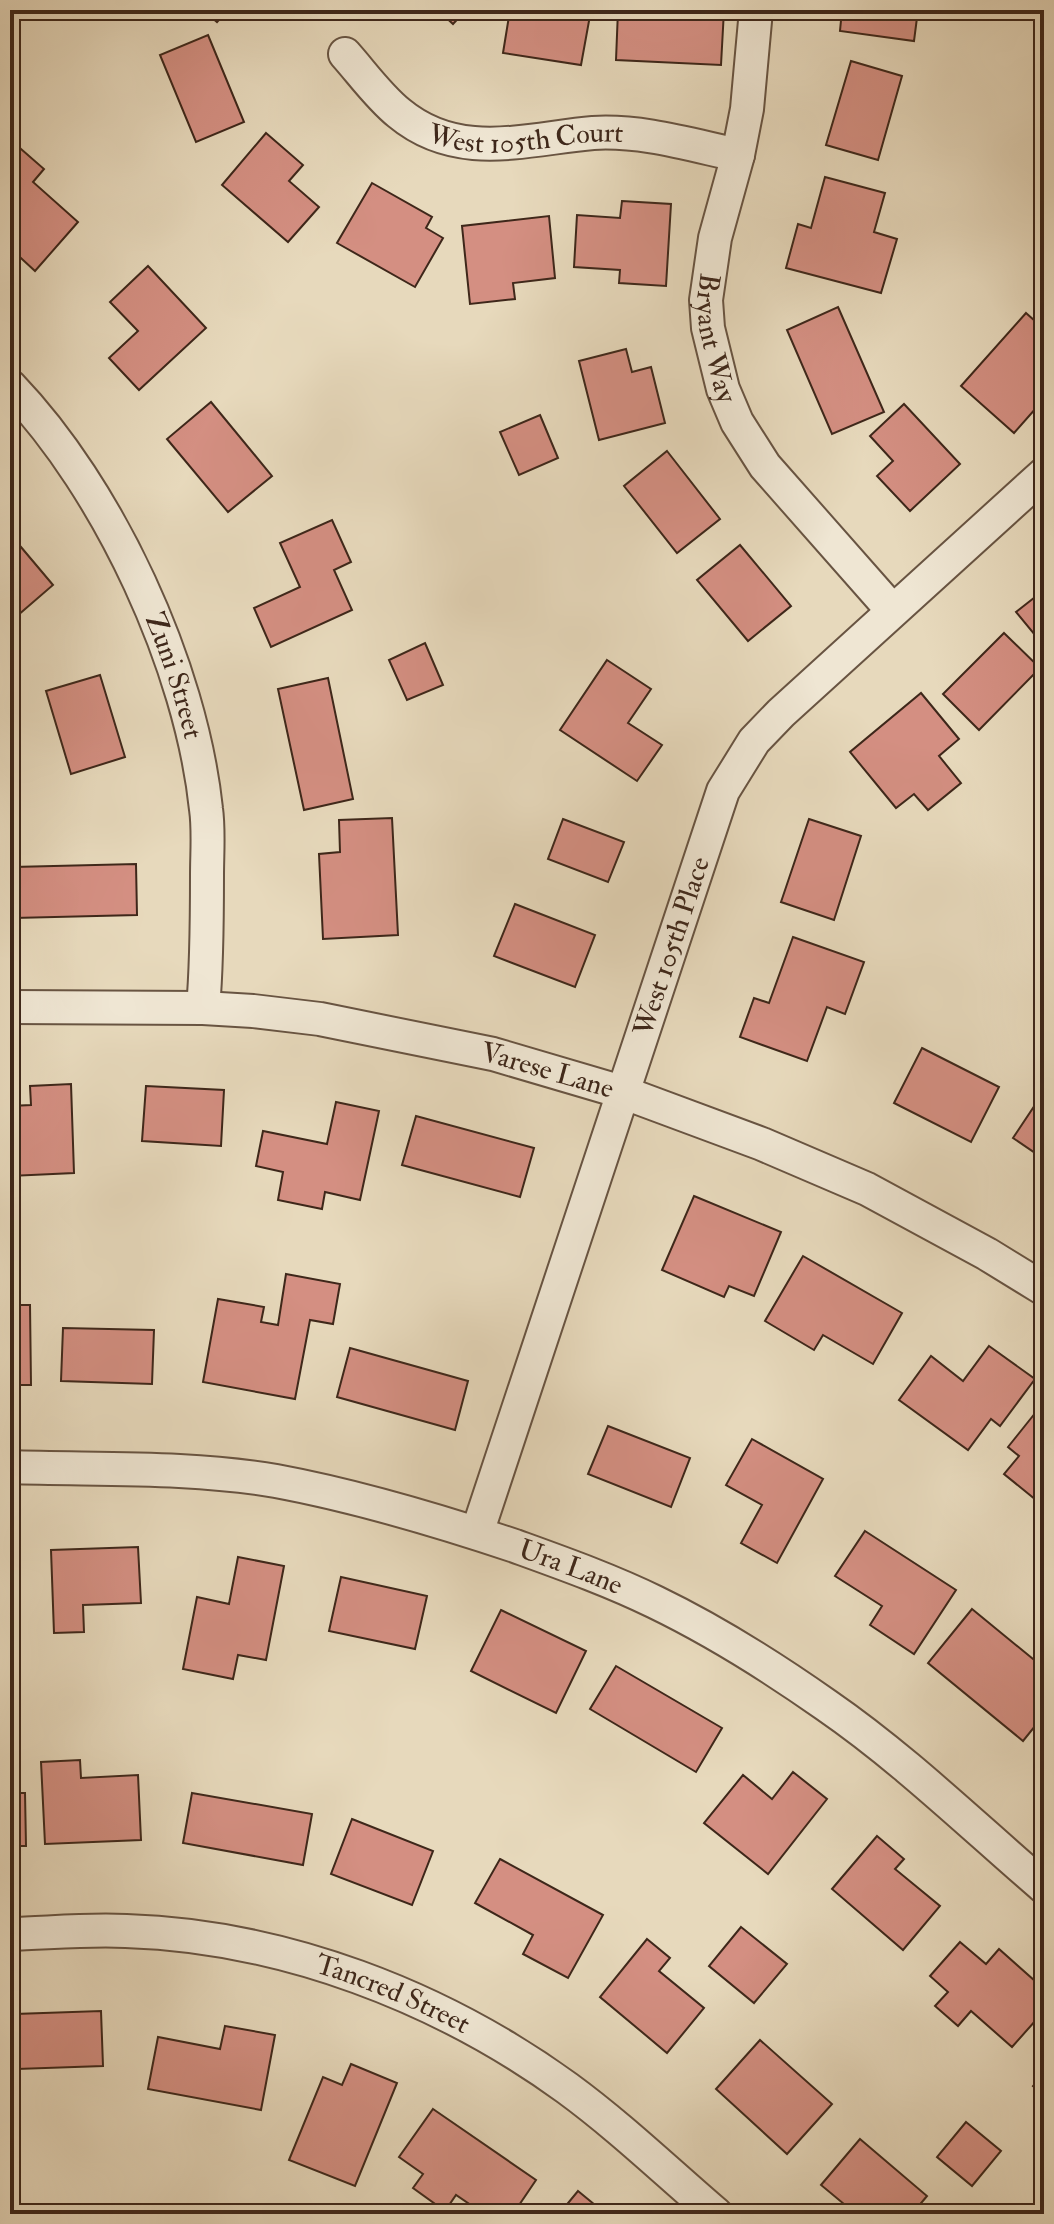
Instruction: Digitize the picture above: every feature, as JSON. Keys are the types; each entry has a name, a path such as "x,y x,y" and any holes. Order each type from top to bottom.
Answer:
{"street":[{"name":"Bryant Way","path":"756,10 750,82 738,155 715,238 706,300 708,328 723,389 737,422 765,466 892,610"},
{"name":"West 105th Court","path":"345,54 398,112 429,131 457,141 480,144 538,142 594,133 646,135 738,155"},
{"name":"Zuni Street","path":"10,386 69,455 123,548 145,596 182,698 206,809 207,965 203,1008"},
{"name":"West 105th Place","path":"477,1533 723,791 763,731 1044,474"},
{"name":"Varese Lane","path":"10,1007 253,1011 334,1022 493,1054 622,1092 762,1144 867,1189 987,1254 1044,1289"},
{"name":"Ura Lane","path":"10,1467 201,1473 275,1481 477,1533 568,1565 653,1601 725,1639 828,1706 892,1756 1044,1887"},
{"name":"Tancred Street","path":"10,1934 125,1931 215,1939 286,1954 365,1980 436,2009 529,2062 568,2088 716,2214"}],"building":[{"path":"203,10 228,10 217,22"},
{"path":"438,10 466,10 453,24"},
{"path":"510,10 591,10 581,65 503,53"},
{"path":"618,10 724,10 721,65 616,60"},
{"path":"842,10 918,10 914,41 840,31"},
{"path":"208,35 244,122 196,142 160,55"},
{"path":"851,61 902,76 878,160 826,145"},
{"path":"266,133 303,165 289,181 319,207 288,242 222,185"},
{"path":"21,149 44,169 33,182 78,222 35,271 10,248 10,161"},
{"path":"825,177 885,193 874,232 897,239 881,293 786,268 798,224 811,228"},
{"path":"372,183 432,217 426,228 443,238 415,287 337,243"},
{"path":"622,201 671,204 666,286 619,283 620,270 574,267 577,215 620,218"},
{"path":"549,216 555,278 513,283 515,299 470,304 462,226"},
{"path":"148,266 206,328 139,390 109,358 138,331 110,302"},
{"path":"838,307 884,412 832,434 787,330"},
{"path":"1026,313 1044,329 1044,399 1014,433 961,386"},
{"path":"626,349 632,372 651,367 665,423 599,440 579,361"},
{"path":"211,402 272,476 228,512 167,439"},
{"path":"904,404 960,464 910,511 877,476 893,461 870,436"},
{"path":"540,415 558,458 519,475 500,432"},
{"path":"667,451 720,519 677,553 624,486"},
{"path":"332,520 351,562 334,570 352,610 271,647 254,608 300,587 280,543"},
{"path":"10,534 53,585 10,622"},
{"path":"740,545 791,606 748,641 697,580"},
{"path":"1044,590 1044,646 1016,612"},
{"path":"1004,633 1040,668 979,730 943,694"},
{"path":"425,643 443,685 407,700 389,660"},
{"path":"607,660 651,689 628,723 662,745 637,781 560,730"},
{"path":"100,675 125,757 71,774 46,691"},
{"path":"328,678 353,799 304,810 278,689"},
{"path":"921,693 959,739 939,756 961,783 928,810 914,794 896,808 850,752"},
{"path":"392,818 398,935 323,939 319,854 340,852 339,820"},
{"path":"563,819 624,842 608,882 548,859"},
{"path":"809,819 861,836 834,920 781,902"},
{"path":"136,864 137,915 14,918 13,867"},
{"path":"515,904 595,935 575,987 494,956"},
{"path":"793,937 864,962 845,1014 827,1007 807,1061 740,1037 754,998 769,1003"},
{"path":"922,1048 999,1087 971,1142 894,1103"},
{"path":"71,1084 74,1173 10,1176 10,1106 31,1105 30,1086"},
{"path":"146,1086 224,1090 221,1146 142,1141"},
{"path":"1041,1096 1044,1098 1044,1159 1013,1138"},
{"path":"336,1102 379,1111 360,1200 325,1192 322,1209 278,1200 283,1172 256,1166 263,1131 327,1144"},
{"path":"416,1116 534,1148 520,1197 402,1165"},
{"path":"694,1196 781,1232 754,1296 729,1286 724,1297 662,1270"},
{"path":"803,1256 902,1313 873,1364 823,1335 814,1350 765,1321"},
{"path":"286,1274 340,1284 333,1324 310,1320 295,1399 203,1382 218,1299 264,1307 261,1322 278,1325"},
{"path":"10,1305 30,1305 31,1385 10,1385"},
{"path":"63,1328 154,1330 152,1384 61,1381"},
{"path":"989,1346 1035,1379 1000,1426 991,1419 968,1450 899,1400 931,1356 963,1381"},
{"path":"350,1348 468,1381 455,1430 337,1397"},
{"path":"1044,1402 1044,1500 1041,1504 1004,1474 1019,1456 1008,1447"},
{"path":"608,1426 690,1458 671,1507 588,1474"},
{"path":"752,1439 823,1479 777,1563 741,1543 762,1505 726,1485"},
{"path":"865,1531 956,1590 914,1654 870,1625 882,1606 835,1576"},
{"path":"138,1547 141,1603 83,1605 84,1632 54,1633 51,1550"},
{"path":"238,1557 284,1566 266,1660 238,1655 233,1679 183,1669 197,1597 229,1604"},
{"path":"341,1577 427,1596 415,1649 329,1631"},
{"path":"972,1609 1044,1668 1044,1715 1023,1741 928,1663"},
{"path":"501,1610 586,1651 556,1713 471,1671"},
{"path":"616,1666 722,1728 696,1772 590,1709"},
{"path":"80,1760 81,1778 138,1775 141,1840 45,1844 41,1762"},
{"path":"793,1772 827,1799 768,1874 704,1823 743,1775 772,1799"},
{"path":"10,1793 25,1793 26,1846 10,1846"},
{"path":"192,1793 312,1814 303,1865 183,1843"},
{"path":"352,1819 433,1851 412,1905 331,1874"},
{"path":"877,1836 904,1859 895,1869 940,1906 903,1950 832,1889"},
{"path":"500,1859 603,1915 568,1978 523,1954 533,1935 475,1903"},
{"path":"741,1927 787,1964 754,2003 709,1966"},
{"path":"647,1939 670,1958 659,1971 704,2008 667,2053 600,1997"},
{"path":"960,1942 986,1964 999,1949 1044,1989 1044,2011 1012,2047 971,2011 958,2026 935,2006 948,1992 930,1976"},
{"path":"101,2011 103,2066 17,2069 15,2014"},
{"path":"225,2026 275,2035 261,2110 148,2089 158,2037 220,2049"},
{"path":"760,2040 832,2104 787,2154 716,2089"},
{"path":"351,2064 397,2083 355,2186 289,2160 323,2077 342,2085"},
{"path":"1044,2073 1044,2095 1033,2086"},
{"path":"433,2109 536,2180 513,2214 484,2214 456,2195 445,2211 413,2188 423,2174 399,2157"},
{"path":"966,2122 1001,2151 972,2186 937,2157"},
{"path":"860,2139 927,2196 912,2214 856,2214 821,2185"},
{"path":"578,2191 606,2214 559,2214"},
{"path":"221,2205 245,2214 218,2214"}]}
